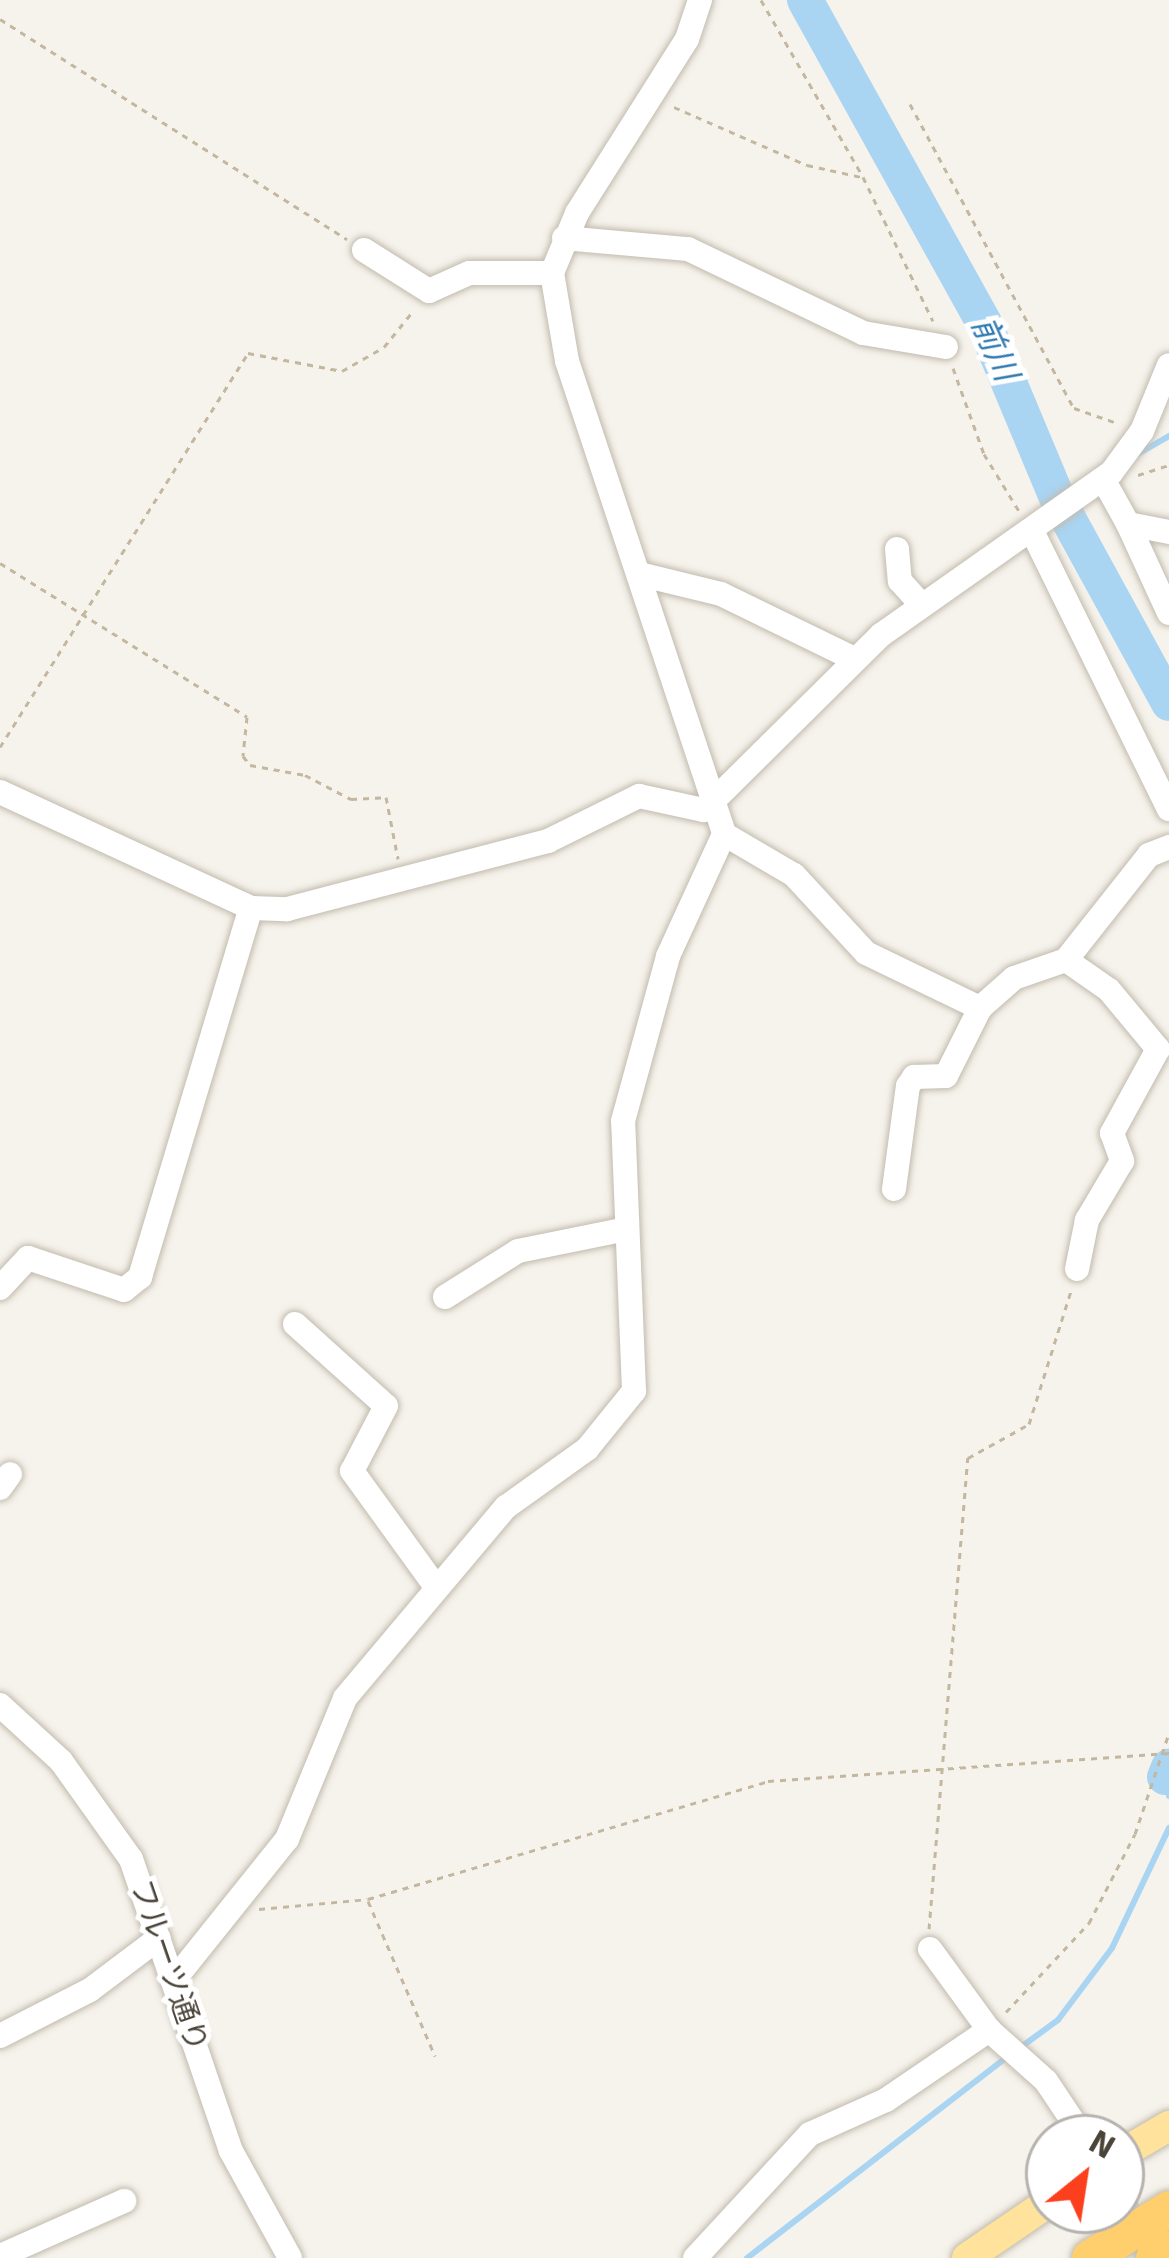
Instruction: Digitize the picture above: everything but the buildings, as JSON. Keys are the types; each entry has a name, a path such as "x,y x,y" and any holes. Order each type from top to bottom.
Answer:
{"highway":[{"path":"1090,2258 1169,2209"},
{"path":"1154,2258 1169,2248"}],"main road":[{"path":"968,2258 1025,2219"}],"street":[{"path":"700,0 652,99 564,238 552,273 567,361 724,834 794,875 866,953 980,1008"},
{"path":"564,238 688,249 863,333 946,347"},
{"path":"364,250 429,291 469,272 552,273"},
{"path":"0,792 250,908 337,899 400,874 548,841 639,796 704,810 854,659 921,604 1107,476 1142,431 1169,364"},
{"path":"1107,476 1169,613"},
{"path":"1128,524 1169,532"},
{"path":"1032,531 1169,809"},
{"path":"897,549 900,581 921,604"},
{"path":"639,574 721,594 854,659"},
{"path":"174,1980 287,1839 345,1698 506,1507 618,1420 634,1391 638,1352 622,1230 622,1121 644,1031 724,834"},
{"path":"894,1189 908,1086 914,1077 946,1076 980,1008 1014,978 1066,960 1149,855 1169,847"},
{"path":"0,1288 15,1266 28,1258 124,1289 140,1277 250,908"},
{"path":"1066,960 1109,990 1158,1049 1112,1132 1122,1161 1087,1220 1077,1269"},
{"path":"446,1297 518,1251 622,1230"},
{"path":"296,1324 373,1386 386,1406 352,1471 436,1587"},
{"name":"フルーツ通り","path":"0,1705 97,1803 131,1858 231,2150 290,2258"},
{"path":"0,2036 90,1990 159,1938"},
{"path":"930,1949 989,2030 1046,2081 1068,2114"},
{"path":"695,2258 810,2134 886,2100 989,2030"},
{"path":"0,2256 124,2201"}],"path":[{"path":"760,0 863,177 946,347 984,454 1032,531"},
{"path":"0,19 364,250"},
{"path":"652,99 807,165 863,177"},
{"path":"910,104 1074,408 1142,431"},
{"path":"0,747 248,352 342,371 384,347 429,291"},
{"path":"1107,476 1153,476 1169,465"},
{"path":"0,563 247,717 243,756 250,765 305,775 351,799 386,797 400,874"},
{"path":"930,1949 937,1770 968,1458 1029,1424 1077,1269"},
{"path":"989,2030 1089,1923 1135,1834 1169,1733"},
{"path":"239,1904 264,1910 368,1899 769,1781 1169,1753"},
{"path":"368,1899 435,2056"}],"waterway":[{"name":"前川","path":"805,0 984,323 1059,502 1169,703"},
{"path":"1136,455 1169,436"},
{"name":"前川","path":"1165,1777 1169,1767"},
{"path":"1169,1777 1169,1796"},
{"path":"1021,2047 1058,2020 1112,1948 1169,1828"},
{"path":"747,2258 1010,2055"}],"tunnel":[{"path":"1141,2234 1145,2242"}]}
